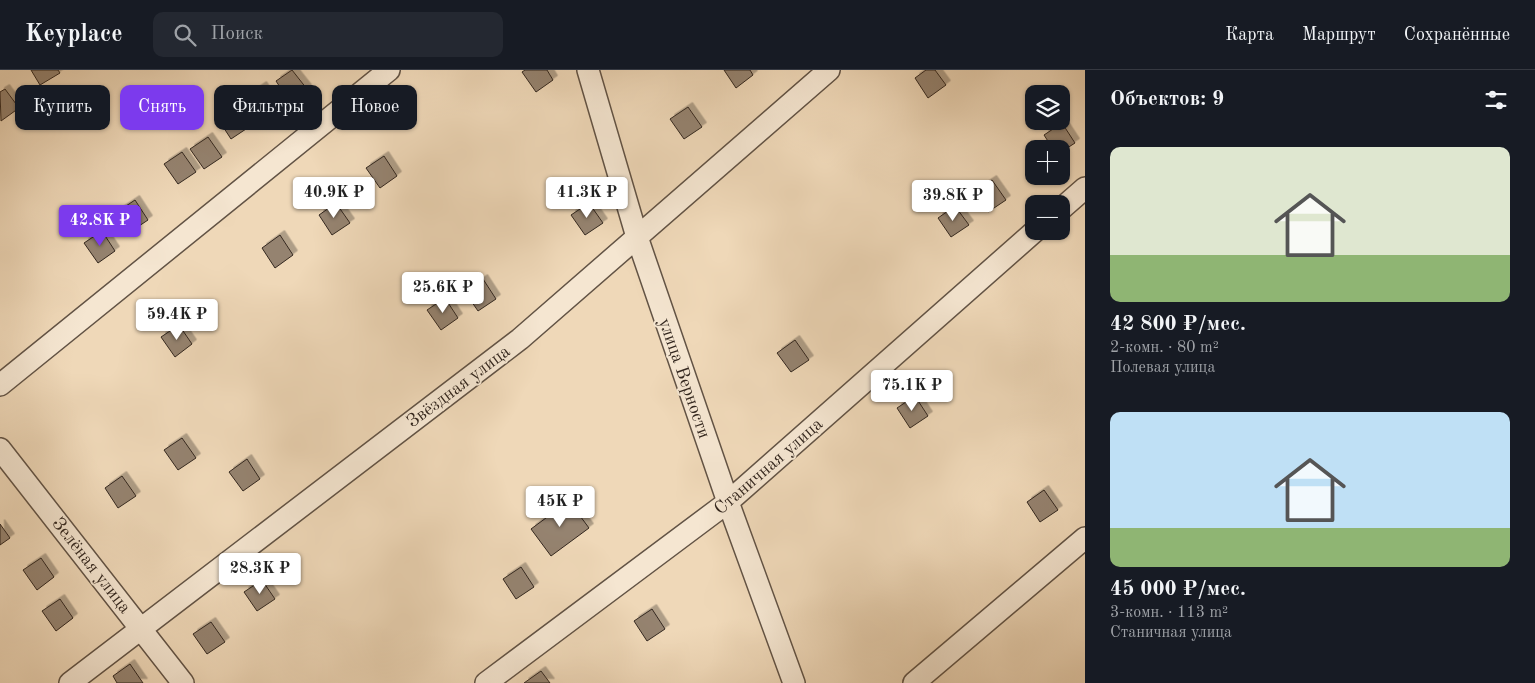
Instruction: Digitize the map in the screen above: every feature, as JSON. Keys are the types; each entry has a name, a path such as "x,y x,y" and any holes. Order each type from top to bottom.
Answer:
{"street":[{"path":"0,386 389,70"},
{"name":"улица Верности","path":"588,70 637,237 728,502 794,683"},
{"name":"Звёздная улица","path":"70,683 520,339 829,70"},
{"path":"1070,200 1085,188"},
{"name":"Станичная улица","path":"486,683 728,502 1026,240"},
{"name":"Зелёная улица","path":"0,448 183,683"},
{"path":"914,683 1085,538"}],"building":[{"path":"31,70 58,70 60,73 40,85"},
{"path":"292,70 304,85 279,85 276,81"},
{"path":"525,70 547,70 553,80 536,92 522,72"},
{"path":"724,70 750,70 753,75 736,88"},
{"path":"926,70 935,70 946,85 928,98 915,78"},
{"path":"5,89 15,103 15,111 1,121 0,92"},
{"path":"688,107 702,127 684,139 670,119"},
{"path":"225,130 244,130 231,139"},
{"path":"1052,130 1067,130 1075,143 1070,146 1070,140 1047,140 1044,135"},
{"path":"208,137 222,157 204,169 190,149"},
{"path":"182,152 196,172 178,184 164,164"},
{"path":"384,156 397,176 380,188 366,168"},
{"path":"992,180 1006,200 988,212 974,192"},
{"path":"135,200 148,220 130,232 117,212"},
{"path":"336,203 350,223 332,235 319,215"},
{"path":"589,203 603,223 585,235 571,215"},
{"path":"955,206 969,225 951,237 938,218"},
{"path":"102,231 115,251 98,263 84,243"},
{"path":"280,235 293,255 275,268 262,248"},
{"path":"483,279 496,299 478,311 465,292"},
{"path":"445,298 458,318 441,330 427,310"},
{"path":"179,325 192,344 175,357 161,337"},
{"path":"795,340 809,360 791,372 777,353"},
{"path":"915,396 928,416 910,428 897,408"},
{"path":"182,438 196,458 178,470 164,450"},
{"path":"247,459 260,479 243,491 229,472"},
{"path":"122,476 136,496 118,508 105,488"},
{"path":"1044,490 1058,510 1040,522 1027,502"},
{"path":"569,501 589,528 551,556 531,529"},
{"path":"0,524 10,538 0,545"},
{"path":"41,558 54,577 37,590 23,570"},
{"path":"521,567 534,587 516,599 503,579"},
{"path":"262,580 275,599 257,611 244,592"},
{"path":"60,599 73,618 56,631 42,611"},
{"path":"652,609 665,629 647,641 634,621"},
{"path":"211,622 225,642 207,654 193,634"},
{"path":"130,664 143,683 117,683 113,676"},
{"path":"541,671 550,683 524,683"}]}
